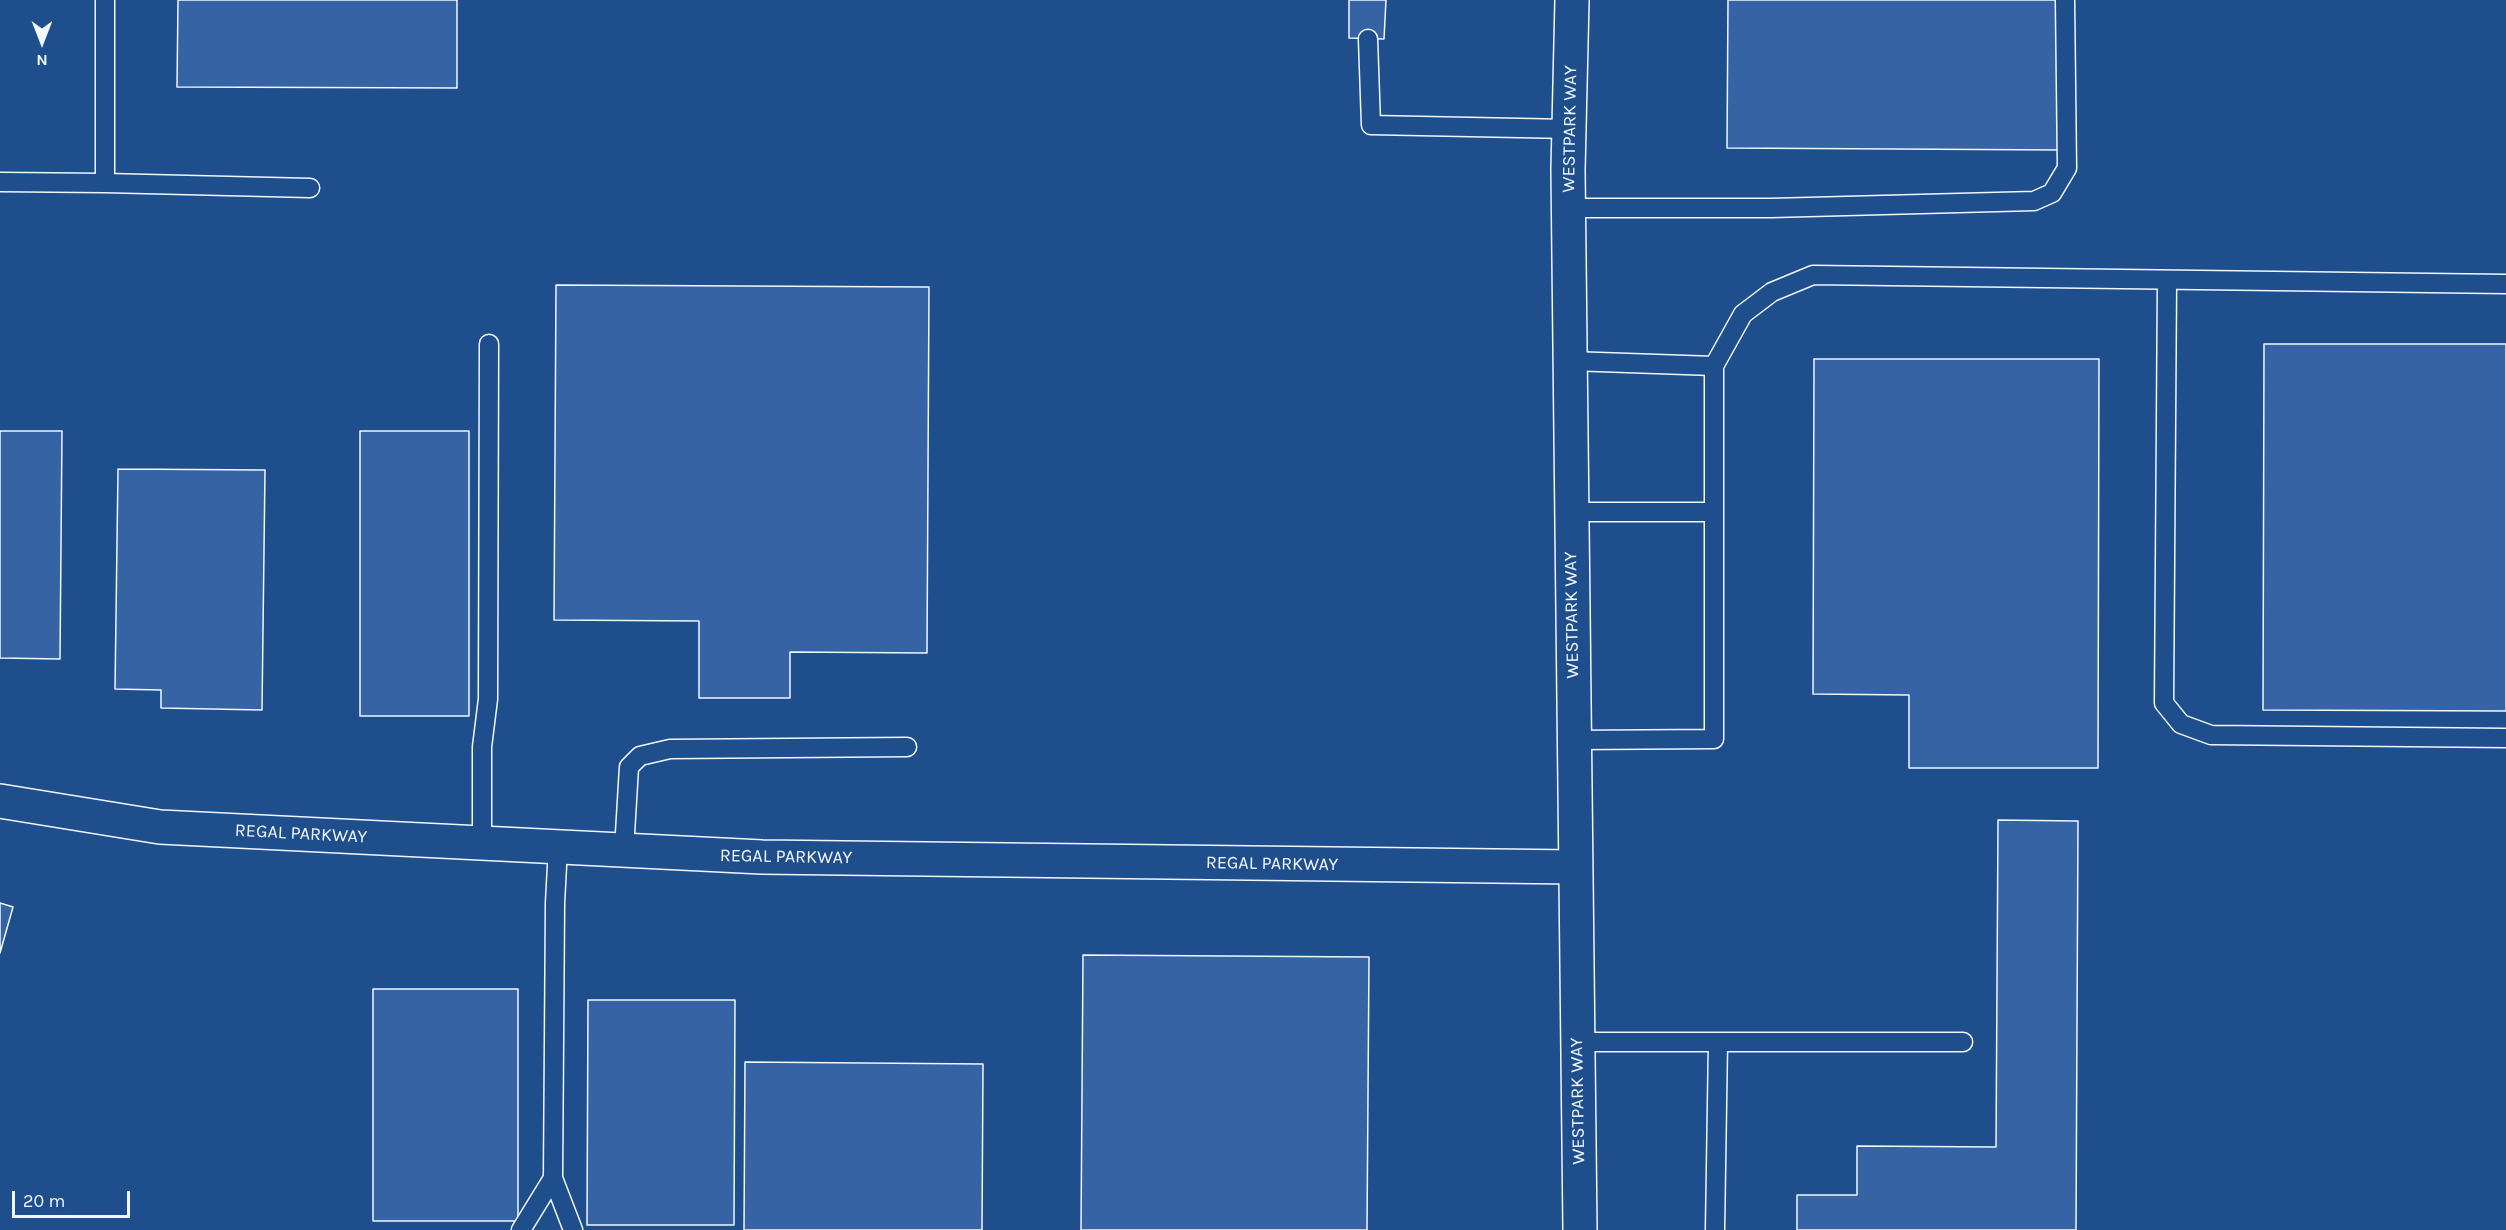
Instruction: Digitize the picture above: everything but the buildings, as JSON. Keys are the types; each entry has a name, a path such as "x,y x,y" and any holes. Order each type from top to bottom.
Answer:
{"street":[{"name":"WESTPARK WAY","path":"1572,0 1568,208 1580,1230"},
{"name":"REGAL PARKWAY","path":"0,801 160,827 762,857 1575,867"}],"lane":[{"path":"105,0 105,183"},
{"path":"1568,208 1771,208 2034,201 2052,193 2067,168 2065,0"},
{"path":"1368,39 1371,125 1569,129"},
{"path":"0,182 310,188"},
{"path":"1574,740 1714,739 1714,366 1743,314 1772,292 1813,275 2506,284"},
{"path":"2168,280 2164,703 2181,724 2211,735 2506,738"},
{"path":"482,843 482,762 488,699 489,344"},
{"path":"1570,361 1714,366"},
{"path":"1571,512 1714,512"},
{"path":"624,850 629,767 640,756 670,749 907,747"},
{"path":"558,847 555,903 553,1178 573,1230"},
{"path":"1577,1042 1963,1042"},
{"path":"1715,1230 1718,1042"},
{"path":"521,1230 553,1178"}]}
